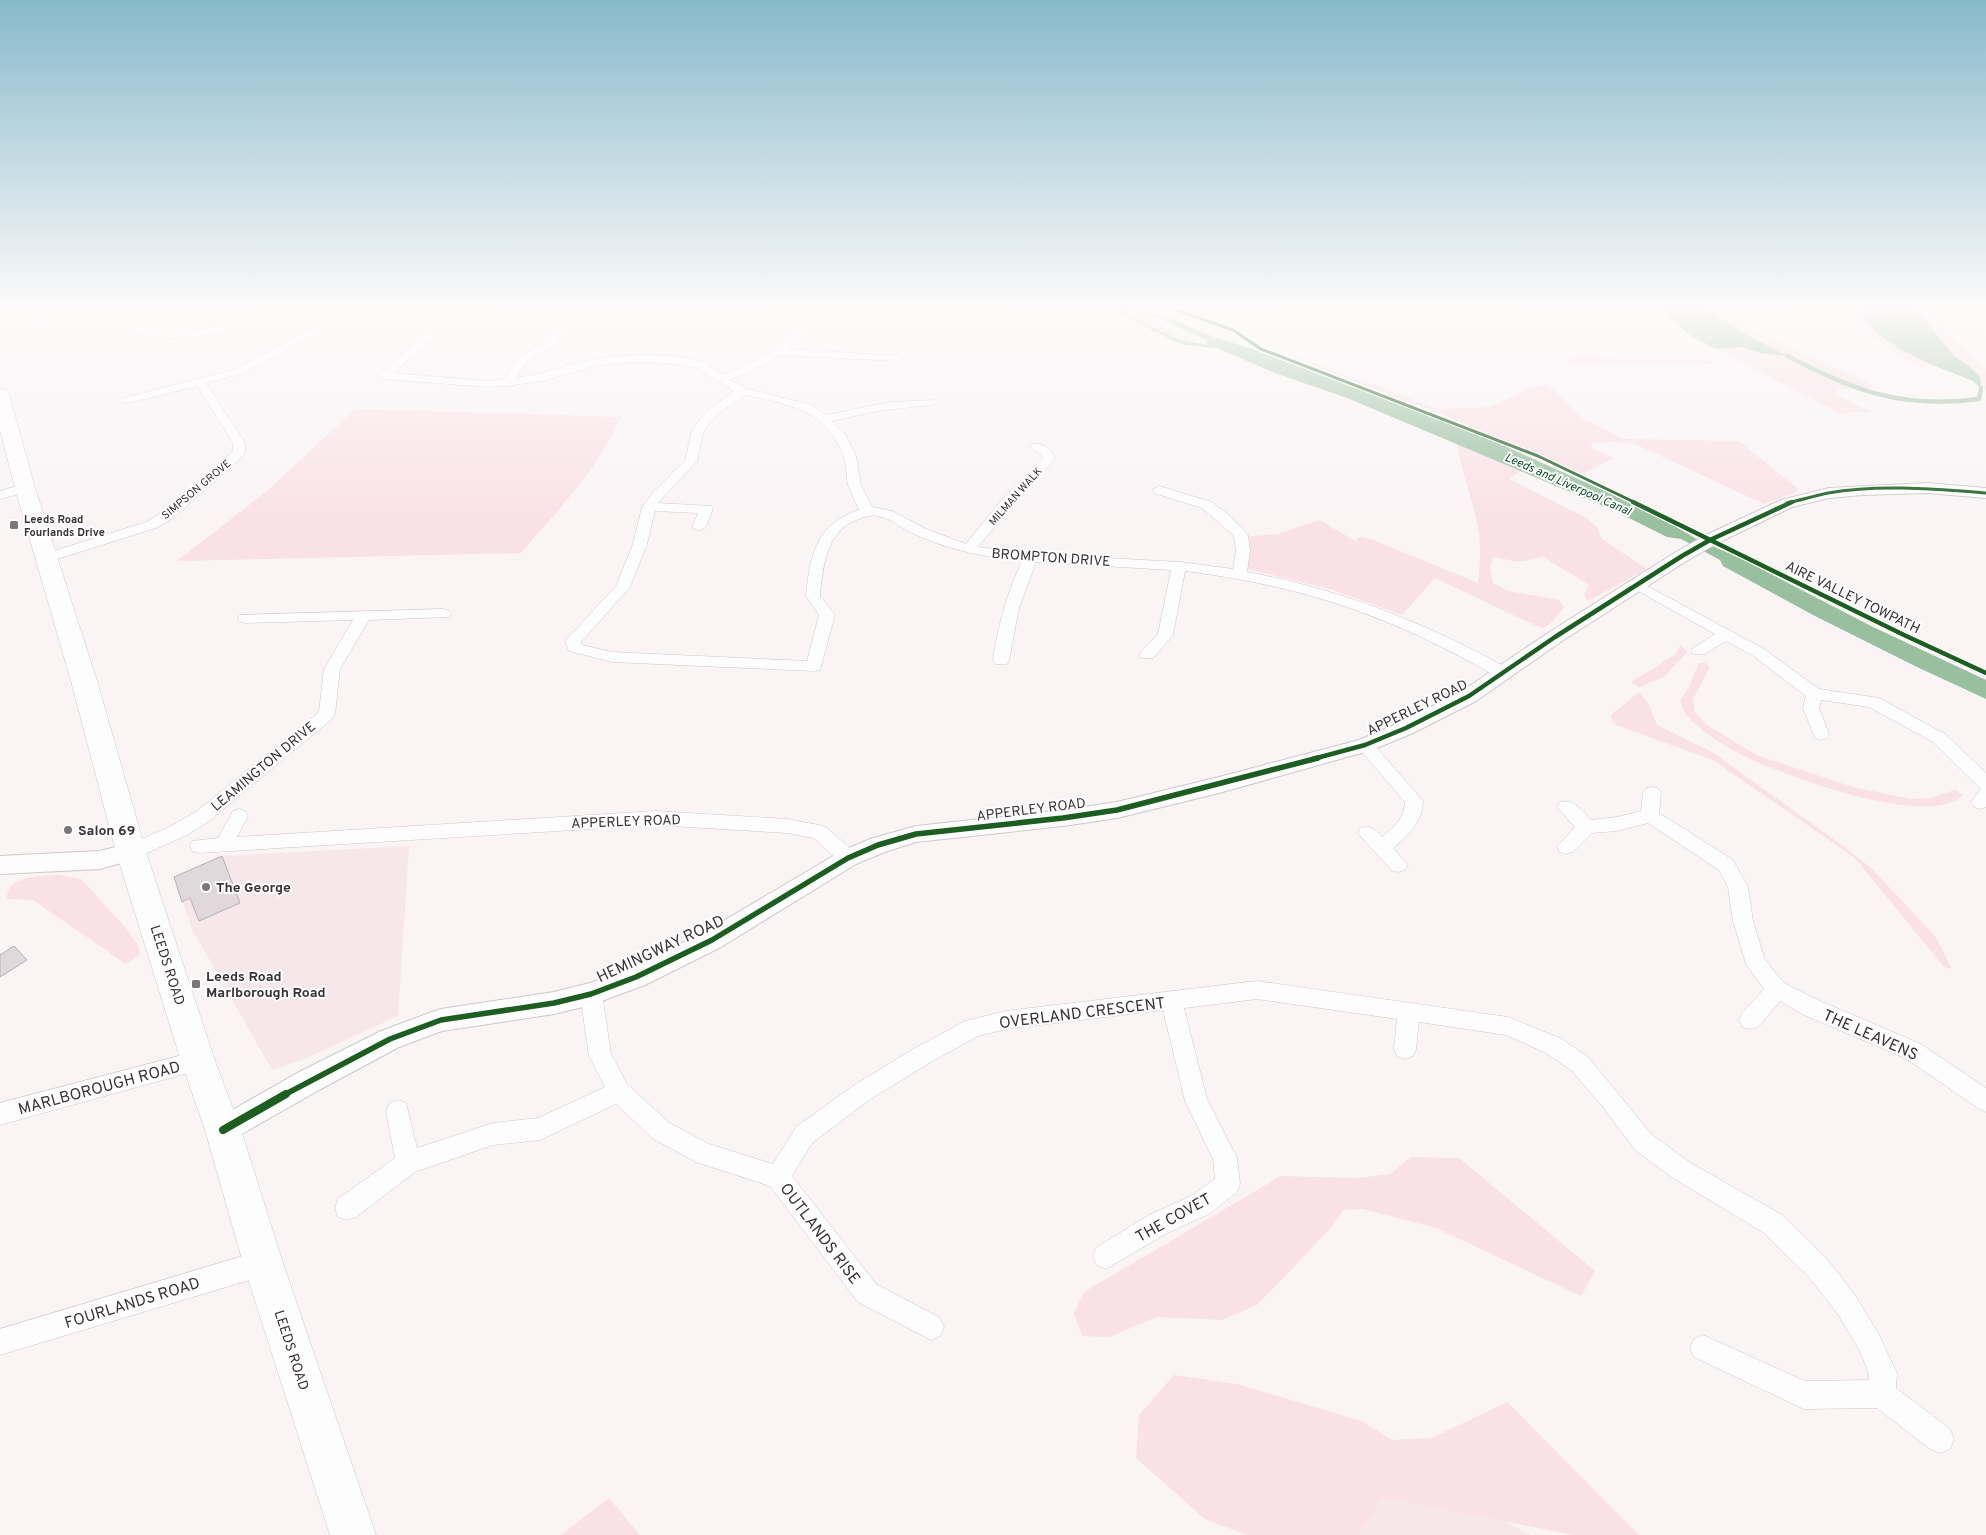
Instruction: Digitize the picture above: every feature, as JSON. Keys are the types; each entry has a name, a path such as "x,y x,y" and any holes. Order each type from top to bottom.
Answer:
{"main road":[{"name":"LEEDS ROAD","path":"0,394 25,488 86,690 131,852 198,1061 223,1130 347,1533"}],"street":[{"path":"128,400 212,379"},
{"path":"410,379 452,383 507,384 538,379"},
{"path":"507,384 510,379"},
{"path":"722,379 743,391 804,406 824,419 839,434 850,456 855,485 867,512"},
{"name":"SIMPSON GROVE","path":"46,558 150,525 168,515 232,460 239,452 239,443 200,382"},
{"path":"649,507 660,492 688,466 695,454 699,429 708,417 743,391"},
{"path":"824,419 868,408 931,402"},
{"name":"MILMAN WALK","path":"970,548 1008,501 1049,459 1048,454 1036,448"},
{"path":"0,495 25,488"},
{"name":"APPERLEY ROAD","path":"199,846 655,818 787,826 819,832 848,858 878,845 916,834 1063,818 1117,810 1228,783 1365,745 1406,728 1469,696 1555,637 1692,550 1780,506 1805,498 1829,494 1927,488 1986,493"},
{"path":"1159,490 1207,505 1241,535 1243,551 1239,574"},
{"path":"649,507 706,509 699,527"},
{"name":"BROMPTON DRIVE","path":"649,507 640,544 623,587 573,640 575,648 612,657 814,666 828,615 813,596 816,566 828,533 838,523 867,512 880,512 893,515 919,531 980,551 1031,558 1179,566 1239,574 1334,596 1386,614 1446,642 1503,673"},
{"path":"1001,660 1006,625 1014,595 1031,558"},
{"path":"1147,654 1165,635 1179,566"},
{"path":"1638,586 1758,652 1815,694 1873,702 1939,738 1986,784"},
{"path":"245,618 444,614"},
{"name":"LEAMINGTON DRIVE","path":"131,852 180,830 203,816 327,714 332,669 363,617"},
{"path":"1698,651 1726,634"},
{"path":"1815,694 1811,708 1821,734"},
{"path":"1365,745 1414,801 1415,812 1408,824 1382,847"},
{"path":"1566,847 1587,827 1617,824 1650,816 1652,793"},
{"path":"1566,807 1587,827"},
{"path":"224,844 239,816"},
{"name":"THE LEAVENS","path":"1650,816 1726,865 1738,887 1743,922 1756,964 1777,989 1812,1008 1913,1051 1986,1102"},
{"path":"1367,833 1398,865"},
{"path":"0,865 100,860 131,852"},
{"name":"HEMINGWAY ROAD","path":"223,1130 309,1081 390,1039 441,1020 554,1003 591,994 636,977 712,940 848,858"},
{"path":"1750,1020 1777,989"},
{"name":"OVERLAND CRESCENT","path":"778,1178 804,1135 861,1093 923,1055 973,1028 1006,1020 1257,990 1508,1026 1554,1046 1580,1064 1643,1142 1681,1170 1773,1224 1818,1268 1846,1304 1869,1342 1883,1373 1882,1394"},
{"name":"OUTLANDS RISE","path":"591,994 600,1056 619,1091 660,1130 704,1154 778,1178 867,1293 930,1327"},
{"name":"THE COVET","path":"1106,1256 1158,1224 1200,1205 1228,1184 1225,1158 1196,1101 1171,1000"},
{"path":"1405,1049 1409,1012"},
{"name":"MARLBOROUGH ROAD","path":"0,1114 198,1061"},
{"path":"347,1208 408,1163 493,1134 540,1130 619,1091"},
{"path":"398,1111 408,1163"},
{"name":"FOURLANDS ROAD","path":"0,1342 263,1263"},
{"path":"1703,1348 1804,1395 1882,1394 1940,1439"}],"shaded area":[{"path":"1348,379 1356,379 1438,409 1491,407 1530,388 1545,385 1555,390 1580,417 1624,439 1739,441 1798,489 1796,492 1764,504 1635,444 1616,442 1592,443 1591,448 1614,458 1584,474 1440,414"},
{"path":"1773,379 1859,379 1872,385 1872,388 1839,389 1836,394 1871,412 1839,413"},
{"path":"1980,379 1986,379 1986,390 1981,388"},
{"path":"355,409 621,417 612,436 589,472 521,553 177,561 267,491"},
{"path":"1457,443 1521,471 1509,479 1588,519 1597,528 1602,539 1647,569 1588,601 1584,595 1589,585 1542,556 1522,561 1493,558 1490,567 1493,583 1508,591 1559,600 1564,607 1552,622 1543,629 1435,578 1402,615 1333,590 1247,569 1245,537 1278,534 1319,520 1357,542 1356,539 1360,537 1371,539 1478,583 1479,533"},
{"path":"1680,646 1688,651 1664,677 1639,687 1631,682 1675,655"},
{"path":"1699,663 1706,663 1710,667 1693,699 1694,711 1707,725 1756,755 1853,787 1911,799 1930,798 1955,790 1963,795 1946,804 1922,806 1893,804 1829,788 1746,757 1711,736 1695,724 1684,711 1680,700 1688,689"},
{"path":"1639,692 1648,703 1657,725 1712,752 1871,868 1936,937 1952,969 1944,967 1855,858 1713,760 1613,724 1611,715"},
{"path":"409,846 398,1016 302,1060 272,1070 192,929 174,877 222,856"},
{"path":"60,875 81,879 125,927 138,945 140,955 126,964 33,900 7,899 13,885 19,881 36,876"},
{"path":"1411,1157 1459,1158 1595,1271 1581,1296 1436,1228 1363,1209 1343,1210 1330,1229 1257,1305 1222,1320 1156,1317 1110,1337 1082,1336 1074,1313 1084,1292 1281,1176 1358,1178 1390,1174"},
{"path":"1174,1375 1237,1384 1361,1421 1393,1440 1432,1438 1507,1402 1639,1535 1574,1535 1383,1498 1358,1535 1247,1535 1205,1519 1136,1458 1139,1415"},
{"path":"609,1498 640,1535 561,1535"},
{"path":"1383,1498 1506,1522 1531,1535 1358,1535"}],"water":[{"name":"Leeds and Liverpool Canal","path":"1291,379 1330,379 1451,424 1609,493 1700,541 1738,557 1871,626 1986,680 1986,699 1813,615 1723,566 1720,560 1681,539 1667,537 1613,510 1347,398"},
{"path":"1967,379 1980,379 1981,388"}],"building":[{"name":"The George","path":"222,856 240,903 199,921 190,898 182,902 174,877"},
{"path":"14,946 27,960 0,977 0,955"}],"waterway":[{"path":"1833,379 1879,394 1902,399 1926,401 1979,399 1981,388"}],"cycle path":[{"name":"AIRE VALLEY TOWPATH","path":"1339,379 1538,456 1740,553 1904,635 1986,673"},
{"path":"223,1130 309,1081 390,1039 441,1020 554,1003 591,994 636,977 712,940 848,858 878,845 916,834 1063,818 1117,810 1219,785 1365,745 1406,728 1469,696 1555,637 1682,556 1710,540 1787,503 1829,493 1862,490 1927,488 1986,493"}],"place":[{"name":"Leeds Road Fourlands Drive","path":"14,525"},
{"name":"Salon 69","path":"68,830"},
{"name":"The George","path":"206,887"},
{"name":"Leeds Road Marlborough Road","path":"196,984"}]}
